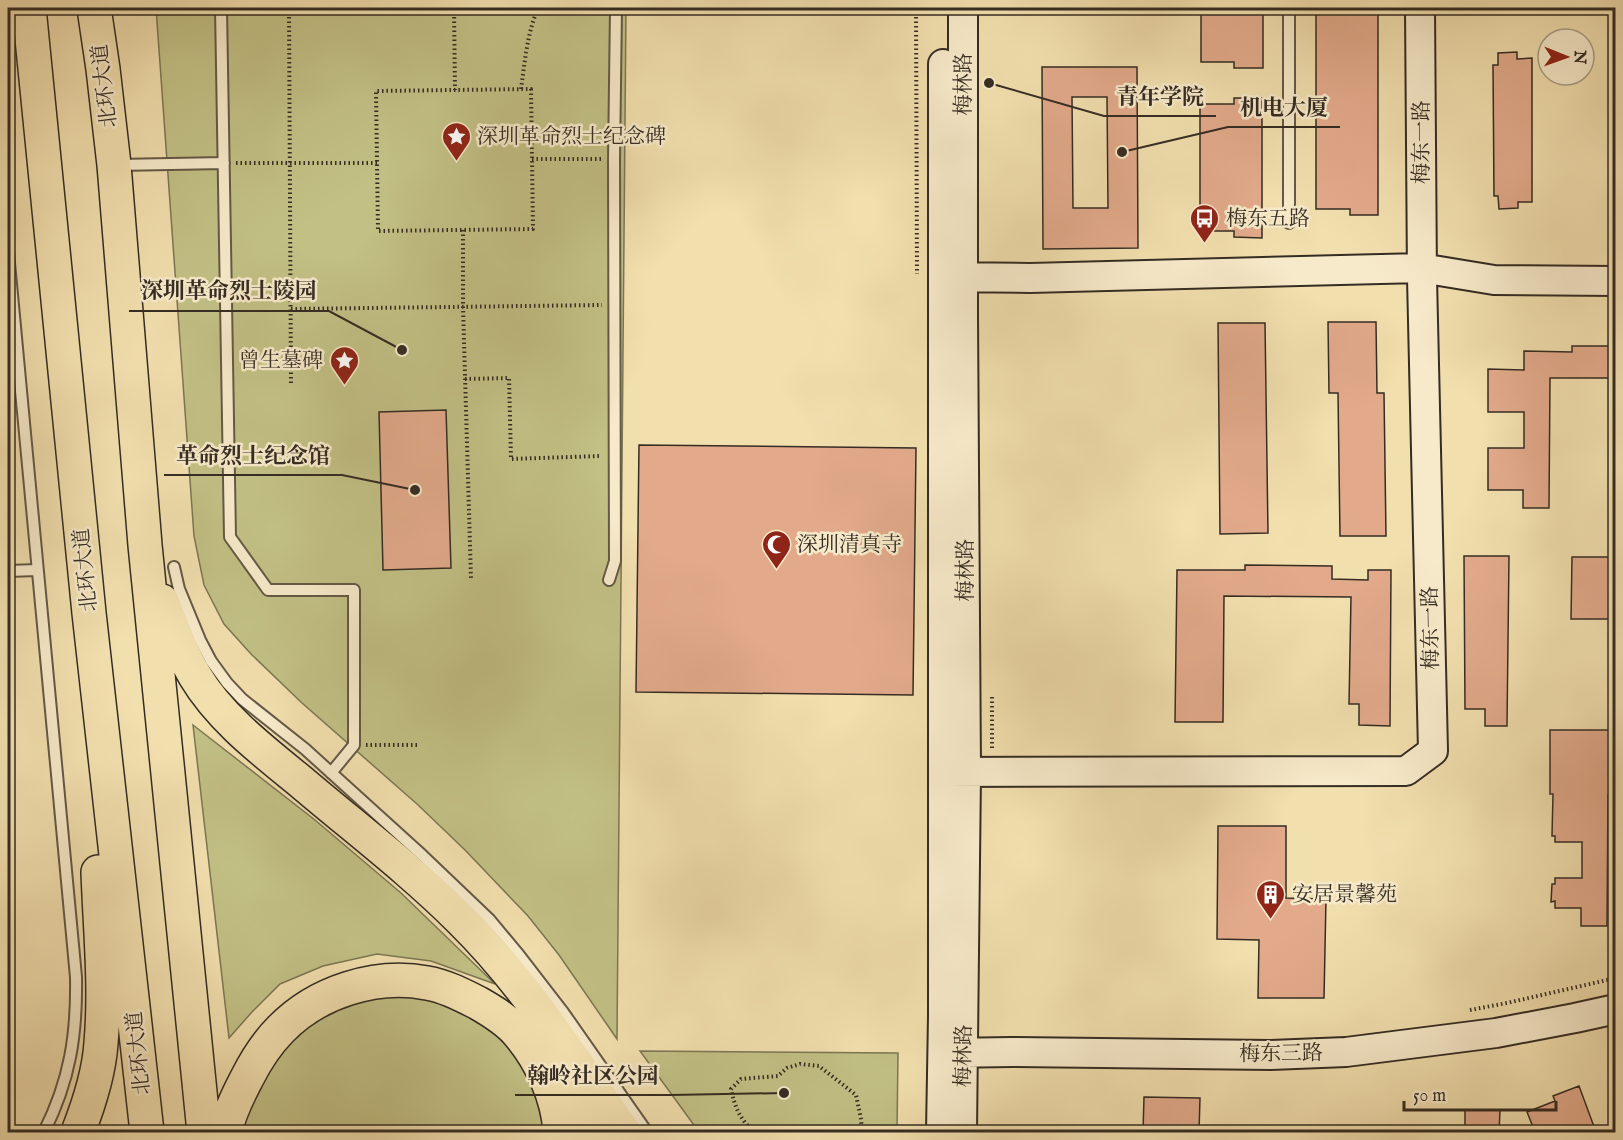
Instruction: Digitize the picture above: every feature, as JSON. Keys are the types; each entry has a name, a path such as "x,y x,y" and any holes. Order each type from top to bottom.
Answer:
{"highway":[{"name":"北环大道","path":"29,8 89,613 147,1132"},
{"name":"北环大道","path":"94,8 114,165 145,545 204,1132"},
{"path":"8,18 43,149"},
{"path":"145,545 159,595 176,638 195,676 215,703 254,743 433,892 463,922 499,962 556,1035 624,1132"},
{"path":"78,1132 92,1096 102,1034 102,967 88,726 89,613"},
{"path":"225,1132 240,1092 258,1058 281,1029 307,1007 338,992 371,983 400,980 428,983 460,993 495,1013 517,1032 537,1059 551,1092 560,1132"},
{"path":"556,1035 576,1080 585,1110 588,1132"}],"street":[{"name":"梅林路","path":"943,8 953,277 953,1053 962,1132"},
{"name":"梅林路","path":"953,277 963,8"},
{"name":"梅东一路","path":"954,772 1406,771 1433,751 1421,268 1420,8"},
{"path":"953,277 1029,278 1421,268 1494,280 1616,280"},
{"name":"梅东三路","path":"953,1053 1271,1055 1346,1052 1496,1033 1616,1009"},
{"name":"梅林路","path":"941,1132 953,1053"}],"lane":[{"path":"221,8 230,537 268,590 354,590 354,745 331,773"},
{"path":"609,580 615,561 616,8"},
{"path":"1289,8 1289,223"},
{"path":"114,165 224,163"},
{"path":"8,252 75,965 75,1033 70,1061 60,1095 44,1132"},
{"path":"174,567 179,589 200,640 211,661 227,683 242,699 305,749 423,856 489,920 563,1012 646,1132"},
{"path":"8,570 38,570"}],"path":[{"path":"289,8 291,385"},
{"path":"454,8 455,90"},
{"path":"521,89 526,48 538,8"},
{"path":"531,89 533,230 378,231 376,91 455,90 531,89"},
{"path":"532,159 614,159"},
{"path":"224,163 377,163"},
{"path":"463,230 471,579"},
{"path":"291,309 615,305"},
{"path":"465,379 509,378 511,459 615,455"},
{"path":"354,745 417,745"},
{"path":"1463,1011 1616,978"},
{"path":"754,1132 744,1122 734,1103 731,1089 741,1079 777,1076 787,1068 800,1064 819,1066 856,1095 862,1132"}],"shaded area":[{"path":"156,8 626,8 617,1039 559,955 528,916 417,804 302,703 251,654 224,624 204,585 194,536"},
{"path":"193,725 315,820 401,893 495,984 431,961 377,954 323,966 280,984 229,1038"},
{"path":"403,994 442,1001 491,1026 528,1069 548,1132 236,1132 270,1054 338,1004"},
{"path":"640,1051 898,1053 897,1132 699,1132"}],"building":[{"path":"1201,8 1263,8 1263,68 1234,68 1234,62 1201,62"},
{"path":"1350,8 1378,8 1378,215 1350,215 1350,209 1316,209 1316,12 1350,12"},
{"path":"1517,52 1517,59 1532,58 1532,202 1518,202 1518,208 1499,209 1498,196 1494,196 1493,65 1498,65 1498,53"},
{"path":"1042,67 1137,67 1138,248 1043,249","holes":["1072,97 1107,97 1108,208 1073,208"]},
{"path":"1234,98 1262,98 1262,238 1234,237 1234,231 1200,231 1200,104 1234,104"},
{"path":"1328,322 1376,322 1377,393 1384,393 1386,536 1340,536 1338,393 1329,393"},
{"path":"1218,323 1265,323 1268,533 1220,534"},
{"path":"1572,346 1611,346 1611,351 1616,351 1616,378 1550,378 1549,508 1523,508 1523,490 1488,490 1488,448 1524,448 1524,412 1488,412 1488,369 1524,370 1524,351 1572,352"},
{"path":"446,410 451,568 383,570 379,412"},
{"name":"深圳清真寺","path":"639,445 916,448 913,695 636,692"},
{"path":"1464,556 1509,556 1507,726 1485,726 1485,709 1465,709"},
{"path":"1572,557 1616,557 1616,619 1571,619"},
{"path":"1245,565 1332,566 1332,579 1368,580 1368,570 1391,570 1390,726 1359,725 1359,704 1349,704 1351,597 1224,596 1223,722 1175,722 1177,570 1245,570"},
{"path":"1550,730 1614,730 1613,795 1608,795 1607,926 1581,926 1581,908 1555,908 1555,901 1551,902 1552,884 1555,884 1555,878 1582,878 1582,842 1555,842 1555,836 1552,836"},
{"name":"安居景馨苑","path":"1218,826 1286,826 1286,898 1326,899 1324,998 1258,998 1259,940 1217,939"},
{"path":"1579,1086 1596,1132 1535,1132 1527,1112 1555,1101 1553,1096"},
{"path":"1144,1097 1200,1098 1199,1132 1143,1132"},
{"path":"1465,1110 1500,1110 1499,1132 1465,1132"}],"place":[{"name":"青年学院","path":"989,83"},
{"name":"机电大厦","path":"1122,152"},
{"name":"深圳革命烈士纪念碑","path":"456,162"},
{"name":"梅东五路","path":"1205,244"},
{"name":"深圳革命烈士陵园","path":"402,350"},
{"name":"曾生墓碑","path":"344,386"},
{"name":"革命烈士纪念馆","path":"415,490"},
{"name":"深圳清真寺","path":"776,570"},
{"name":"安居景馨苑","path":"1271,920"},
{"name":"翰岭社区公园","path":"784,1093"}]}
